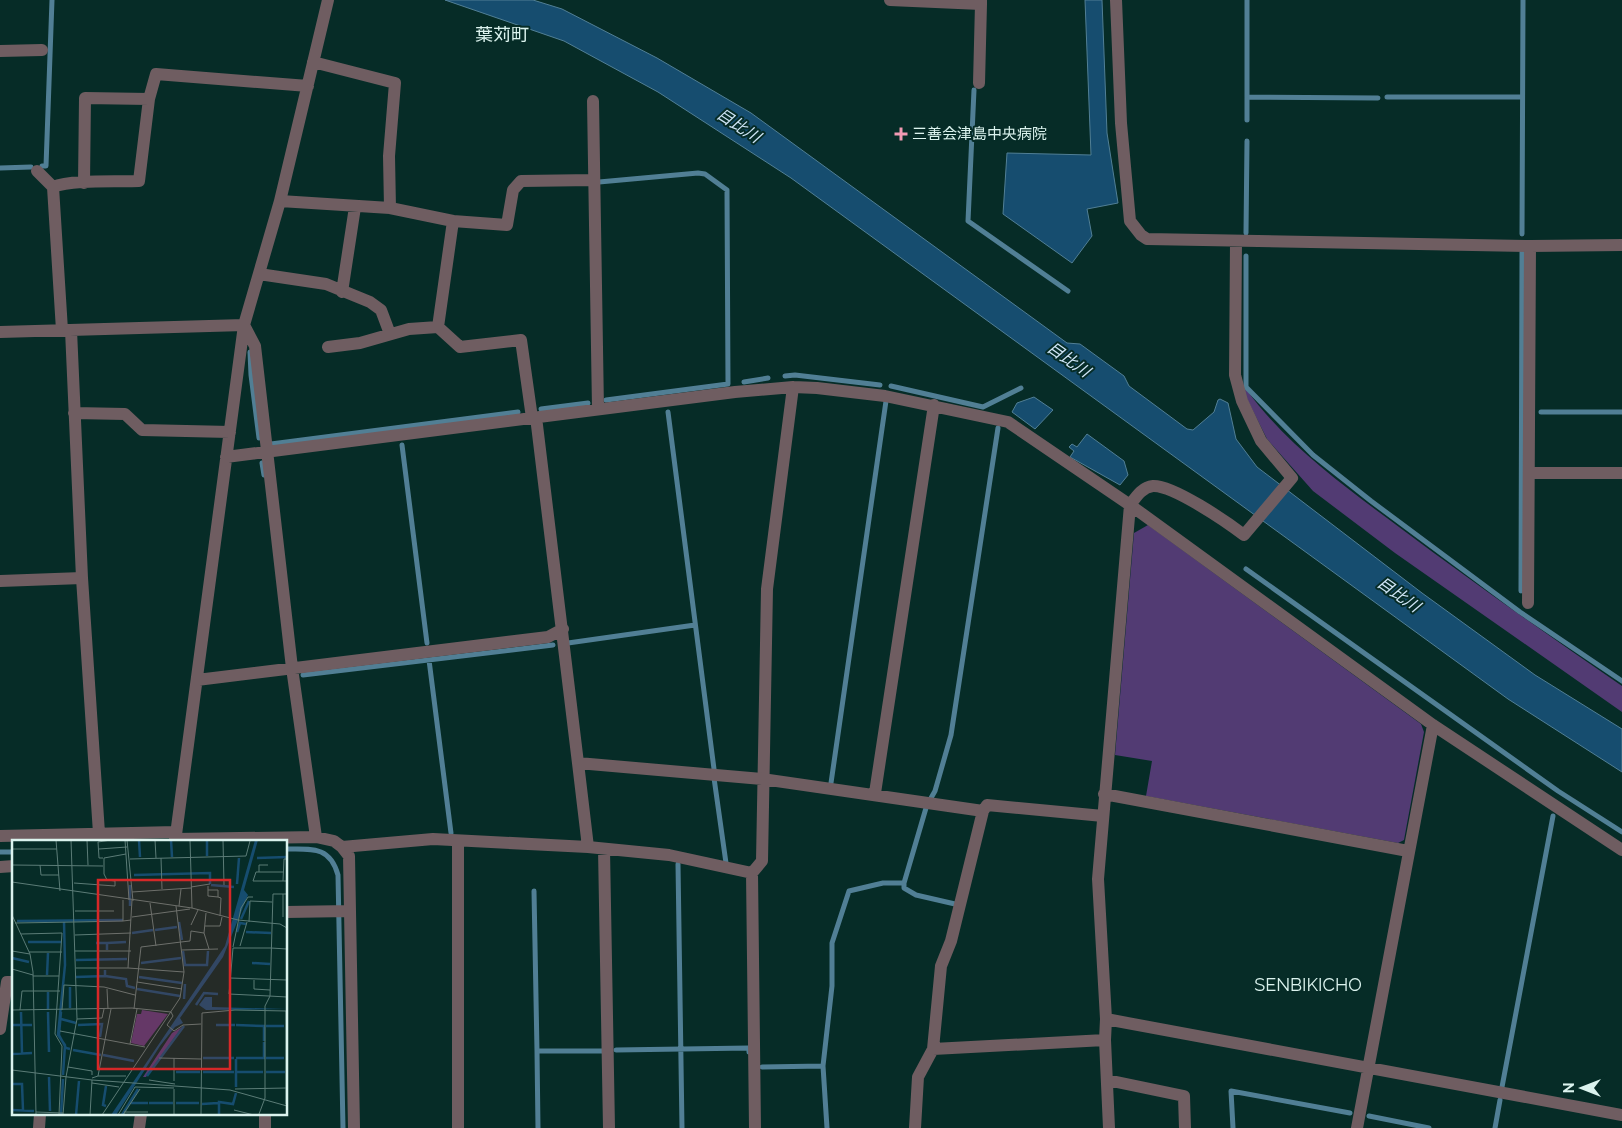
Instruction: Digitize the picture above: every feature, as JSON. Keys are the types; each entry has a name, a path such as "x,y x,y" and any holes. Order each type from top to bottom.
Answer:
{"street":[{"path":"175,838 244,325 280,201 328,0"},
{"path":"890,0 981,2 979,83"},
{"path":"1116,0 1120,123 1130,221 1141,235 1148,239 1530,246 1622,245"},
{"path":"0,51 42,50"},
{"path":"313,62 395,83 389,156 390,208"},
{"path":"53,187 61,184 138,181 149,99 156,74 308,86"},
{"path":"84,183 85,98 149,99"},
{"path":"593,102 598,409"},
{"path":"37,172 53,187 67,330 74,413 82,578 99,833"},
{"path":"280,201 390,208 453,221 507,225 513,190 521,181 594,180"},
{"path":"342,292 355,207"},
{"path":"438,327 453,221"},
{"path":"1109,1128 1105,1040 1106,1019 1098,879 1130,505 1140,491 1152,486 1164,488 1215,514 1244,535 1292,478 1261,441 1251,424 1235,375 1236,242"},
{"path":"1528,603 1530,246"},
{"path":"259,274 326,284 377,307 390,334"},
{"path":"0,332 244,325"},
{"path":"244,325 255,346 292,668 316,837"},
{"path":"328,347 360,343 409,330 438,327 460,347 521,340 534,418 563,629 561,639 588,847"},
{"path":"755,1128 752,873 762,860 762,778 767,589 792,387"},
{"path":"226,457 598,409 792,387 885,396 1008,422 1130,505 1433,725 1622,850"},
{"path":"875,793 934,405"},
{"path":"74,413 125,414 142,430 230,432"},
{"path":"1530,472 1622,473"},
{"path":"0,581 82,578"},
{"path":"197,680 548,637 563,629"},
{"path":"1357,1128 1433,725"},
{"path":"578,763 762,778 983,810"},
{"path":"1104,794 1408,851"},
{"path":"915,1128 918,1077 933,1049 941,966 951,941 983,810 987,805 1103,816"},
{"path":"0,836 99,833 175,838 316,837 334,841 342,847 349,856 348,911 354,1128"},
{"path":"342,847 433,839 458,842 604,848 669,854 752,873"},
{"path":"458,842 458,1128"},
{"path":"604,848 609,1128"},
{"path":"288,912 348,911"},
{"path":"0,1029 7,982 12,982"},
{"path":"1106,1019 1622,1115"},
{"path":"933,1049 1105,1040"},
{"path":"1107,1080 1184,1096 1185,1128"}],"shaded area":[{"path":"1246,389 1280,429 1319,466 1457,570 1622,686 1622,712 1395,553 1313,491 1267,439 1243,391"},
{"path":"1148,525 1421,724 1424,732 1404,840 1398,843 1146,796 1152,761 1115,755 1134,533"}],"water":[{"name":"目比川","path":"445,0 533,0 562,9 657,58 751,113 1067,343 1080,344 1124,376 1129,386 1187,429 1193,430 1214,412 1218,400 1220,399 1228,403 1236,439 1257,467 1422,593 1535,675 1622,729 1622,772 1508,699 791,178 658,92 564,41"},
{"path":"1085,0 1102,0 1107,133 1118,203 1087,209 1092,236 1072,263 1003,214 1007,153 1091,155"},
{"path":"1034,397 1053,410 1035,429 1012,412 1017,403"},
{"path":"1087,434 1124,461 1128,475 1120,485 1070,457 1074,451 1069,447 1072,444 1077,447"}],"waterway":[{"path":"42,166 46,166 52,0"},
{"path":"1247,0 1247,120"},
{"path":"1522,234 1523,0"},
{"path":"974,90 968,221 1068,291"},
{"path":"1247,97 1378,98"},
{"path":"1387,97 1522,97"},
{"path":"1246,233 1247,141"},
{"path":"0,168 31,167"},
{"path":"599,182 698,173 705,174 727,190 728,384 606,400"},
{"path":"1521,591 1522,252"},
{"path":"1246,256 1246,387 1313,455 1371,501 1520,612 1622,681"},
{"path":"250,352 259,438"},
{"path":"785,376 795,375 880,385"},
{"path":"744,382 768,378"},
{"path":"891,386 983,407 1021,388"},
{"path":"831,783 886,401"},
{"path":"541,409 588,403"},
{"path":"271,444 518,412"},
{"path":"668,412 714,769"},
{"path":"1541,412 1622,412"},
{"path":"931,798 935,791 951,735 998,428"},
{"path":"402,445 427,643"},
{"path":"262,463 264,475"},
{"path":"1246,569 1558,791 1622,832"},
{"path":"568,643 695,625"},
{"path":"303,675 553,645"},
{"path":"429,660 451,833"},
{"path":"714,778 726,863"},
{"path":"823,1066 832,986 832,943 849,891 883,883 904,883 926,808"},
{"path":"1502,1087 1553,816"},
{"path":"288,849 312,850 325,854 335,866 338,875 343,1128"},
{"path":"0,852 12,852"},
{"path":"678,864 682,1128"},
{"path":"904,883 904,888 916,895 955,904"},
{"path":"534,891 537,1051"},
{"path":"616,1050 749,1048 749,1052"},
{"path":"538,1128 537,1051 604,1051"},
{"path":"762,1067 823,1066 827,1128"},
{"path":"1233,1128 1231,1091 1350,1113"},
{"path":"1495,1128 1500,1100"},
{"path":"1369,1116 1429,1128"}],"place":[{"name":"三善会津島中央病院","path":"901,134"}],"district":[{"name":"葉苅町","path":"502,35"},
{"name":"SENBIKICHO","path":"1308,985"}]}
